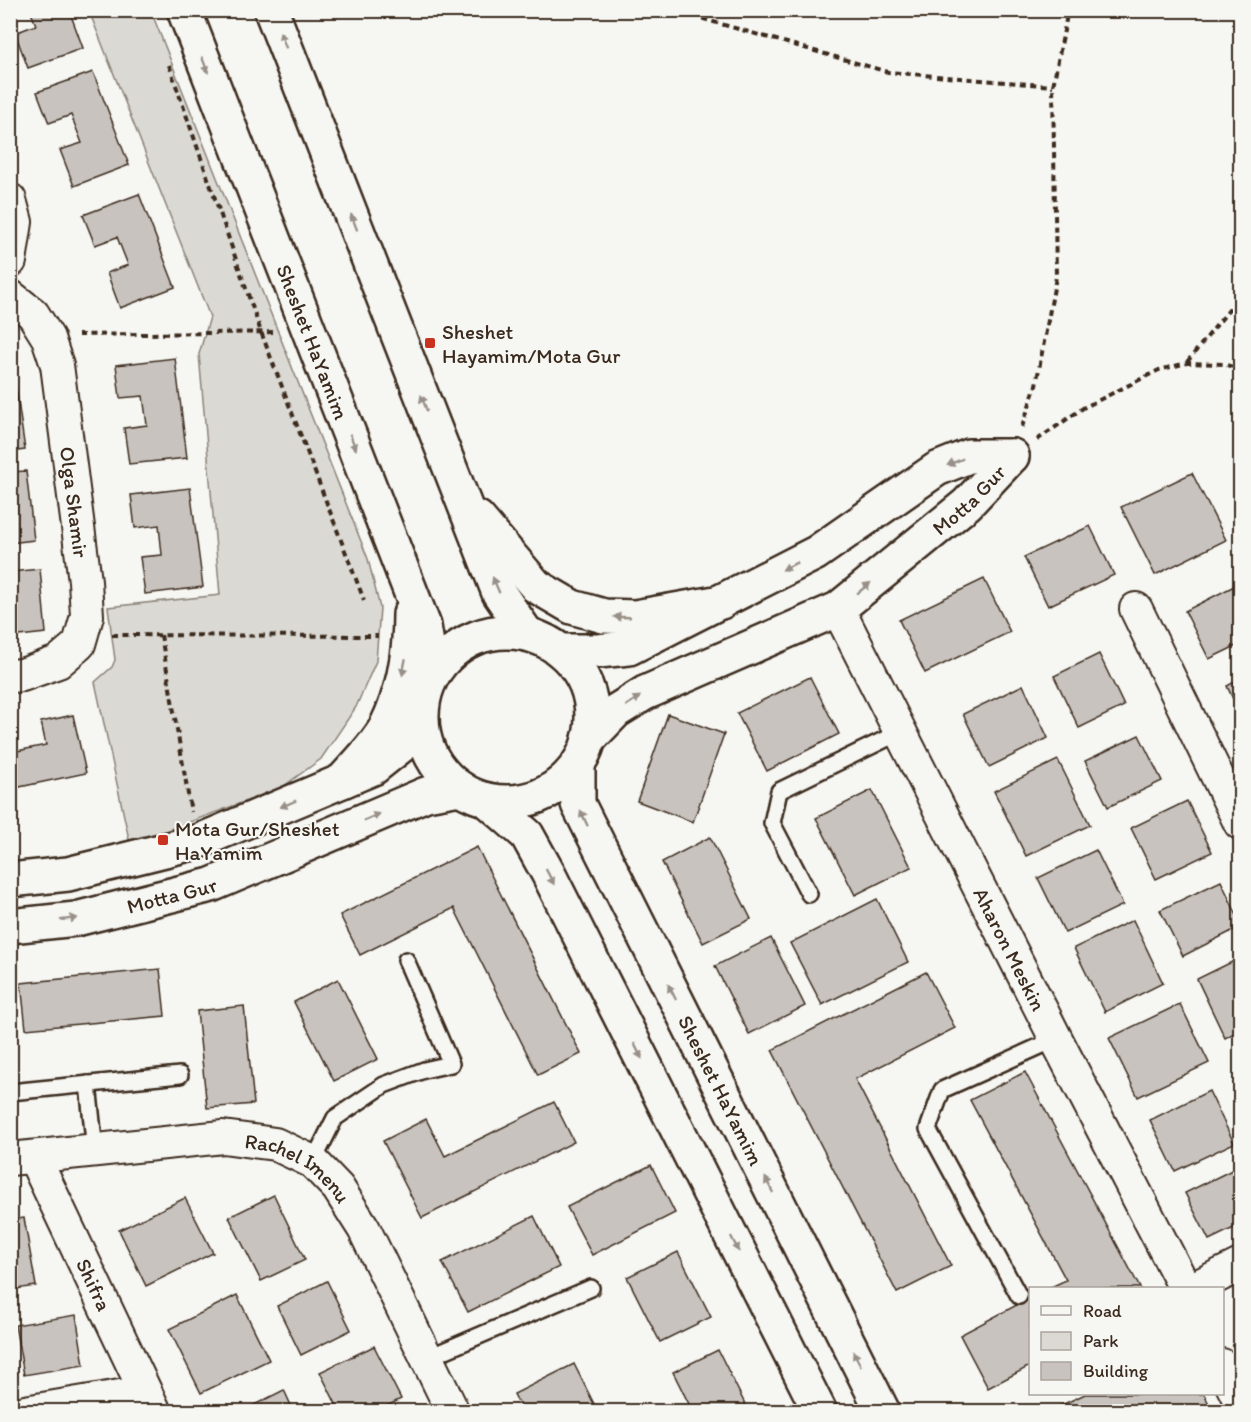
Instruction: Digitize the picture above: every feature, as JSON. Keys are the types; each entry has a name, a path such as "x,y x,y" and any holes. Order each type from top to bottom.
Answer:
{"main road":[{"name":"Sheshet HaYamim","path":"184,10 424,626 432,674"},
{"path":"271,10 498,593 527,634"},
{"name":"Motta Gur","path":"561,651 629,648 816,553 937,469 969,456 1012,456"},
{"name":"Motta Gur","path":"584,752 616,711 645,693 838,609 967,504 1012,456"},
{"path":"462,499 536,586 572,607 604,616 636,617 721,602"},
{"path":"342,781 371,749 385,728 396,703 410,636 409,588"},
{"path":"473,794 513,802 538,796 561,784 584,752 592,715 588,691 578,669 561,651 545,641 527,634 500,632 473,639 450,653 432,674 424,695 421,717 425,744 439,769 527,836 548,873 820,1412"},
{"name":"Motta Gur","path":"10,880 68,874 197,842 373,768 407,741 421,717"},
{"name":"Sheshet HaYamim","path":"584,752 578,804 884,1412"},
{"name":"Motta Gur","path":"10,926 76,919 211,885 426,794 473,794"}],"street":[{"path":"10,200 16,222 10,261"},
{"name":"Olga Shamir","path":"10,296 33,314 47,335 57,365 85,581 87,616 82,635"},
{"name":"Aharon Meskin","path":"838,609 1184,1287"},
{"path":"1136,609 1240,823"},
{"path":"10,676 22,675 58,662 79,644 82,635"},
{"name":"Rachel Imenu","path":"22,1158 223,1137 275,1144 313,1162 338,1188 364,1228 453,1412"},
{"name":"Shifra","path":"22,1158 149,1402"},
{"path":"1196,1287 1240,1265"},
{"path":"1224,1369 1240,1401"},
{"path":"25,1412 149,1402"}],"lane":[{"path":"809,894 772,823 779,791 900,732"},
{"path":"313,1162 335,1118 384,1085 424,1070 451,1064 406,960"},
{"path":"1019,1296 928,1129 942,1090 1056,1039"},
{"path":"10,1092 180,1075"},
{"path":"88,1084 95,1150"},
{"path":"427,1358 591,1288"}],"path":[{"path":"149,10 153,20"},
{"path":"672,10 888,72 1053,86"},
{"path":"1012,456 1036,385 1056,277 1053,86 1068,10"},
{"path":"168,62 261,332 364,600"},
{"path":"1187,363 1240,296"},
{"path":"47,335 309,331"},
{"path":"1012,456 1083,408 1159,370 1187,363 1223,364 1240,369"},
{"path":"82,635 410,636"},
{"path":"161,635 197,842"}],"green space":[{"path":"89,11 151,11 368,559 380,608 376,661 356,707 321,759 281,788 130,844 95,682 112,667 115,660 108,607 220,595 199,354 210,317"}],"building":[{"path":"30,10 69,10 83,48 28,68 15,33 36,25"},
{"path":"93,72 129,165 74,186 60,150 82,143 71,115 49,123 37,92"},
{"path":"139,194 175,287 120,308 107,273 128,265 117,237 95,245 83,215"},
{"path":"175,358 187,458 129,464 124,428 147,425 143,396 120,398 116,365"},
{"path":"10,380 15,380 25,450 10,452"},
{"path":"26,471 34,540 10,543 10,472"},
{"path":"1192,473 1226,540 1155,575 1121,507"},
{"path":"190,488 203,587 145,594 140,557 162,555 159,525 135,528 131,495"},
{"path":"1090,526 1114,575 1048,606 1024,557"},
{"path":"40,569 46,633 10,637 10,572"},
{"path":"984,579 1010,632 925,673 899,620"},
{"path":"1240,583 1240,644 1209,659 1185,611"},
{"path":"1099,654 1124,706 1079,728 1054,676"},
{"path":"810,677 839,734 767,771 737,713"},
{"path":"1240,679 1240,714 1227,686"},
{"path":"1023,685 1048,738 989,767 963,714"},
{"path":"668,714 724,734 693,822 637,801"},
{"path":"73,715 86,773 10,789 10,730 12,729 17,751 46,745 41,722"},
{"path":"1139,735 1162,781 1108,807 1085,761"},
{"path":"1058,760 1090,825 1026,856 994,791"},
{"path":"872,790 911,867 855,895 816,818"},
{"path":"1187,801 1212,852 1156,879 1131,828"},
{"path":"710,837 751,919 703,943 662,862"},
{"path":"477,847 581,1054 538,1075 454,908 360,955 340,915"},
{"path":"1096,850 1123,905 1065,933 1038,878"},
{"path":"1221,881 1240,922 1240,927 1183,956 1160,910"},
{"path":"877,899 908,962 822,1005 790,943"},
{"path":"1133,920 1163,983 1105,1012 1074,948"},
{"path":"771,938 805,1006 749,1034 715,966"},
{"path":"1240,958 1240,1030 1225,1038 1197,979"},
{"path":"160,969 165,1016 26,1029 21,983"},
{"path":"926,972 955,1028 855,1079 951,1266 897,1293 772,1050"},
{"path":"338,979 378,1059 334,1081 294,1002"},
{"path":"1180,1004 1209,1063 1138,1097 1109,1038"},
{"path":"244,1006 254,1104 207,1108 197,1011"},
{"path":"1025,1072 1139,1287 1051,1287 1066,1280 970,1100"},
{"path":"1209,1091 1234,1143 1175,1171 1150,1120"},
{"path":"554,1102 574,1142 422,1218 383,1141 426,1119 445,1156"},
{"path":"651,1165 675,1213 592,1255 567,1207"},
{"path":"1240,1166 1240,1225 1209,1240 1185,1193"},
{"path":"274,1195 305,1260 261,1281 229,1217"},
{"path":"185,1198 213,1253 146,1286 119,1230"},
{"path":"534,1216 559,1267 468,1312 442,1262"},
{"path":"24,1218 36,1286 10,1290 10,1220"},
{"path":"678,1252 711,1317 660,1342 627,1277"},
{"path":"327,1281 351,1330 301,1355 277,1306"},
{"path":"237,1295 269,1360 201,1393 169,1329"},
{"path":"1029,1299 1029,1367 988,1388 960,1335"},
{"path":"76,1315 84,1365 24,1375 15,1325"},
{"path":"374,1346 401,1399 375,1412 340,1412 320,1372"},
{"path":"718,1350 749,1412 693,1412 673,1372"},
{"path":"574,1364 598,1412 523,1412 514,1394"},
{"path":"284,1390 294,1412 240,1412"},
{"path":"1083,1395 1204,1395 1213,1412 1151,1412 1150,1408 1144,1412 1047,1412"}],"place":[{"name":"Sheshet Hayamim/Mota Gur","path":"430,343"},
{"name":"Mota Gur/Sheshet HaYamim","path":"163,840"}]}
